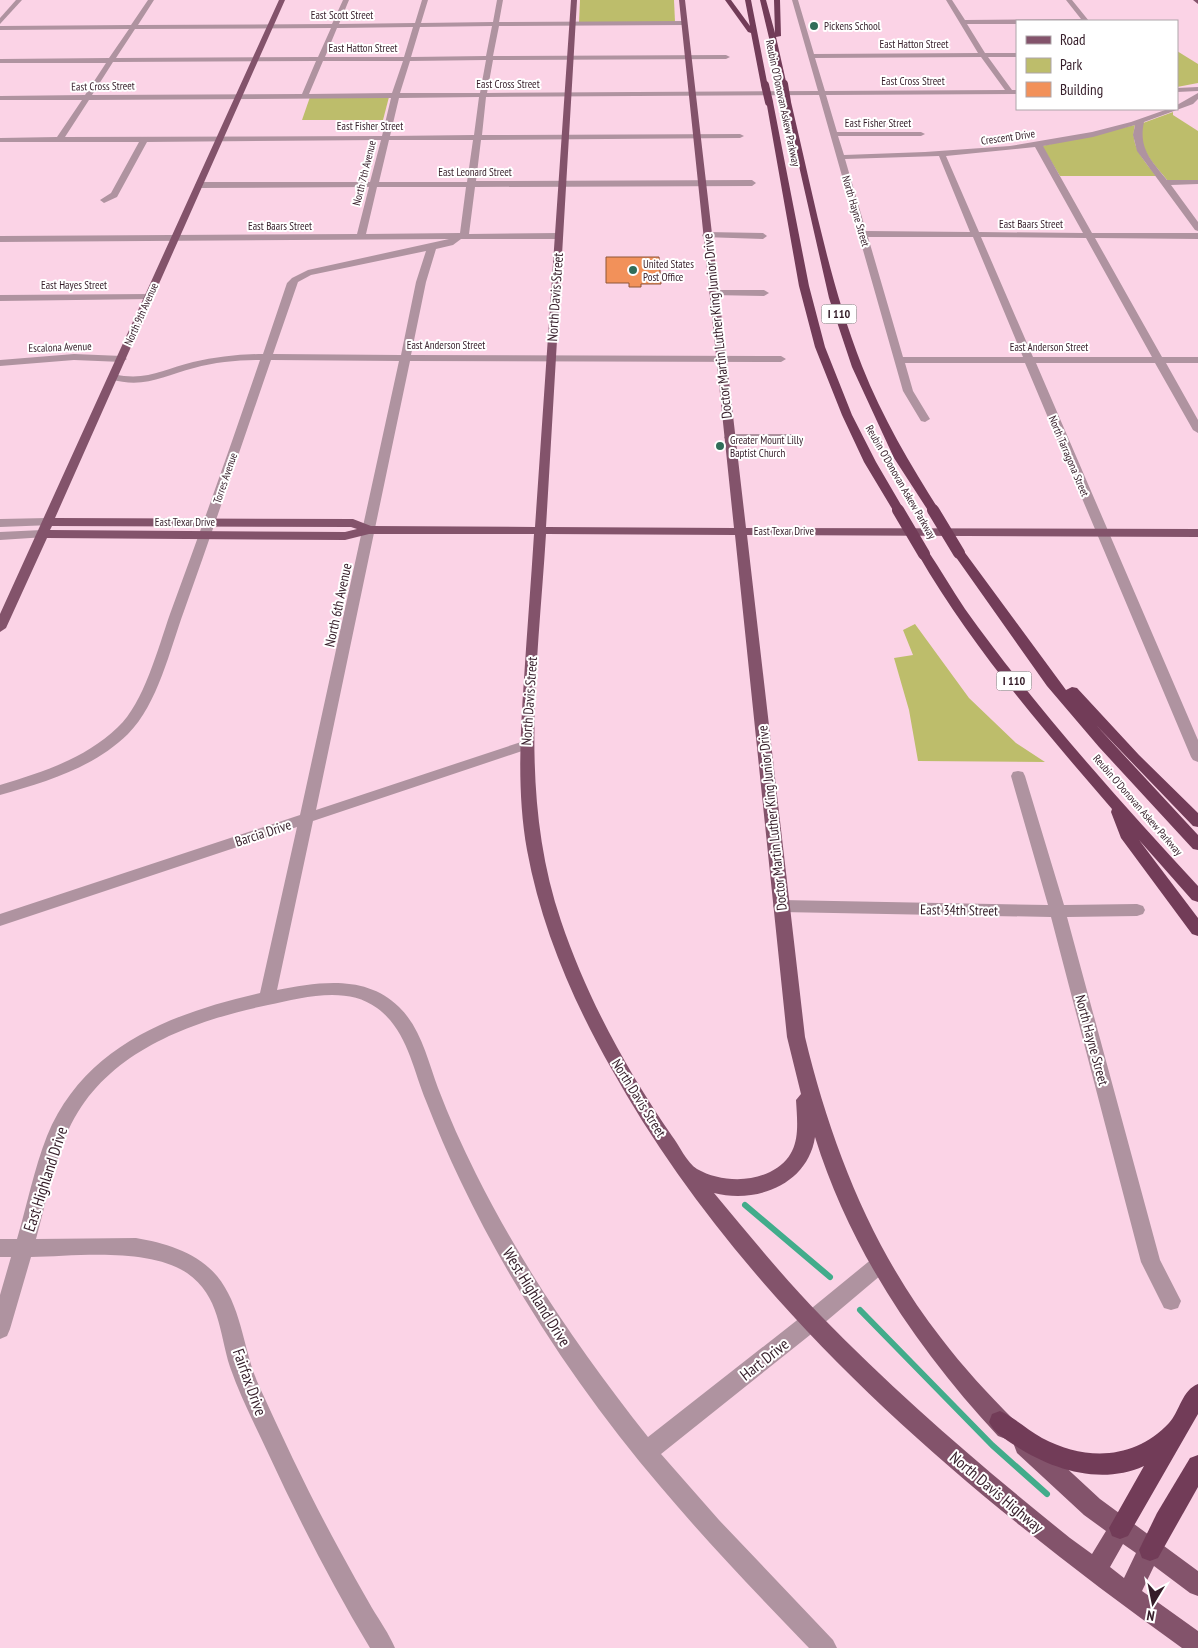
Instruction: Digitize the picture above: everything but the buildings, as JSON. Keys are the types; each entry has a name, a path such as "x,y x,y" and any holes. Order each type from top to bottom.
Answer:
{"highway":[{"path":"728,0 738,11 747,28 754,34"},
{"name":"Reubin O'Donovan Askew Parkway","path":"748,0 804,286 820,346 847,415 870,462 961,615 1044,719 1198,896"},
{"name":"Reubin O'Donovan Askew Parkway","path":"762,0 779,60 787,102 834,298 856,367 900,458 959,554 1052,682 1159,805 1198,845"},
{"path":"777,0 779,60"},
{"path":"1012,626 1134,758 1198,822"},
{"path":"1114,801 1126,834 1198,930"},
{"path":"1120,1528 1198,1394"},
{"path":"1000,1422 1041,1449 1068,1460 1086,1463 1124,1462 1146,1454 1177,1430"},
{"path":"1150,1550 1198,1466"}],"main road":[{"name":"North 9th Avenue","path":"0,628 282,0"},
{"name":"North Davis Street","path":"574,0 526,744 527,793 532,832 549,909 568,962 593,1021 652,1121 685,1169 763,1268 812,1321"},
{"name":"Doctor Martin Luther King Junior Drive","path":"682,0 706,235 714,293 781,906 796,1037 804,1080 832,1163 856,1217 880,1264 948,1362 1000,1422 1073,1491 1120,1528"},
{"name":"East Texar Drive","path":"48,522 345,536 369,530 1198,533"},
{"name":"East Texar Drive","path":"42,534 208,529"},
{"path":"685,1169 699,1179 733,1188 751,1188 768,1183 782,1175 794,1165 803,1152 807,1132 804,1080"},
{"name":"North Davis Highway","path":"812,1321 887,1396 973,1474 1066,1549 1198,1645"},
{"path":"1095,1570 1120,1528 1198,1585"},
{"path":"1128,1594 1150,1550"}],"street":[{"path":"0,22 19,0"},
{"path":"59,140 151,0"},
{"path":"305,95 346,0"},
{"name":"North 7th Avenue","path":"361,237 384,138 425,0"},
{"path":"432,247 455,241 462,236 472,184 482,95 500,0"},
{"name":"North Hayne Street","path":"795,0 908,391 925,419"},
{"path":"949,0 983,55 1013,92"},
{"path":"1069,0 1085,20"},
{"path":"963,22 1016,22"},
{"name":"East Scott Street","path":"0,28 684,23"},
{"name":"East Hatton Street","path":"811,56 1016,55"},
{"name":"East Hatton Street","path":"0,61 726,57"},
{"path":"1178,90 1198,89"},
{"name":"East Cross Street","path":"0,98 396,94 568,95 1013,92"},
{"name":"Crescent Drive","path":"1178,107 1190,102 1198,95"},
{"name":"Crescent Drive","path":"841,157 942,155 1038,145 1140,122 1170,110"},
{"path":"1140,122 1137,135 1138,144 1198,228"},
{"name":"East Fisher Street","path":"834,134 921,134"},
{"name":"East Fisher Street","path":"0,140 740,136"},
{"path":"104,200 114,196 144,139"},
{"path":"1038,145 1198,430"},
{"name":"North Tarragona Street","path":"942,155 1198,757"},
{"path":"1165,182 1198,182"},
{"name":"East Leonard Street","path":"199,185 752,183"},
{"name":"East Baars Street","path":"863,234 1198,236"},
{"path":"706,235 763,236"},
{"name":"East Baars Street","path":"0,240 559,236"},
{"name":"Torres Avenue","path":"0,790 28,783 76,764 109,743 136,716 145,700 208,529 292,284 295,280 308,273 432,247"},
{"name":"North 6th Avenue","path":"266,999 369,530 420,282 432,247"},
{"path":"714,293 764,293"},
{"name":"East Hayes Street","path":"0,298 149,297"},
{"name":"Escalona Avenue","path":"0,363 74,357 122,358"},
{"name":"East Anderson Street","path":"114,377 126,380 144,380 205,362 243,357 781,359"},
{"name":"East Anderson Street","path":"899,360 1198,360"},
{"path":"729,437 794,437"},
{"name":"East Texar Drive","path":"0,523 48,522"},
{"name":"East Texar Drive","path":"0,536 42,534"},
{"name":"Barcia Drive","path":"0,920 526,744"},
{"name":"North Hayne Street","path":"1018,776 1057,912 1151,1262 1170,1301"},
{"name":"East 34th Street","path":"781,906 1057,912 1137,910"},
{"name":"West Highland Drive","path":"266,999 317,989 336,988 368,995 396,1013 407,1031 432,1097 457,1154 487,1214 521,1276 589,1377 646,1452 720,1539 825,1648"},
{"name":"East Highland Drive","path":"0,1329 56,1137 81,1094 99,1073 121,1055 163,1031 213,1012 266,999"},
{"name":"Fairfax Drive","path":"0,1248 136,1247 157,1250 182,1260 194,1267 209,1280 220,1295 229,1314 239,1361 245,1377 309,1517 359,1609 383,1648"},
{"name":"Hart Drive","path":"646,1452 812,1321 880,1264"}],"green space":[{"path":"580,0 674,0 675,22 579,23"},
{"path":"1178,52 1198,64 1198,83 1178,87"},
{"path":"310,97 389,97 383,120 302,120"},
{"path":"1173,112 1173,115 1198,131 1198,180 1168,181 1151,161 1144,148 1142,140 1143,123"},
{"path":"1135,125 1134,140 1136,146 1156,176 1060,176 1042,146"},
{"path":"915,624 969,698 1016,743 1045,762 918,761 909,710 894,658 913,655 903,630"}],"waterway":[{"path":"745,1205 830,1277"},
{"path":"860,1310 992,1445 1047,1494"}],"place":[{"name":"Pickens School","path":"814,26"},
{"name":"United States Post Office","path":"633,270"},
{"name":"Greater Mount Lilly Baptist Church","path":"720,446"}]}
